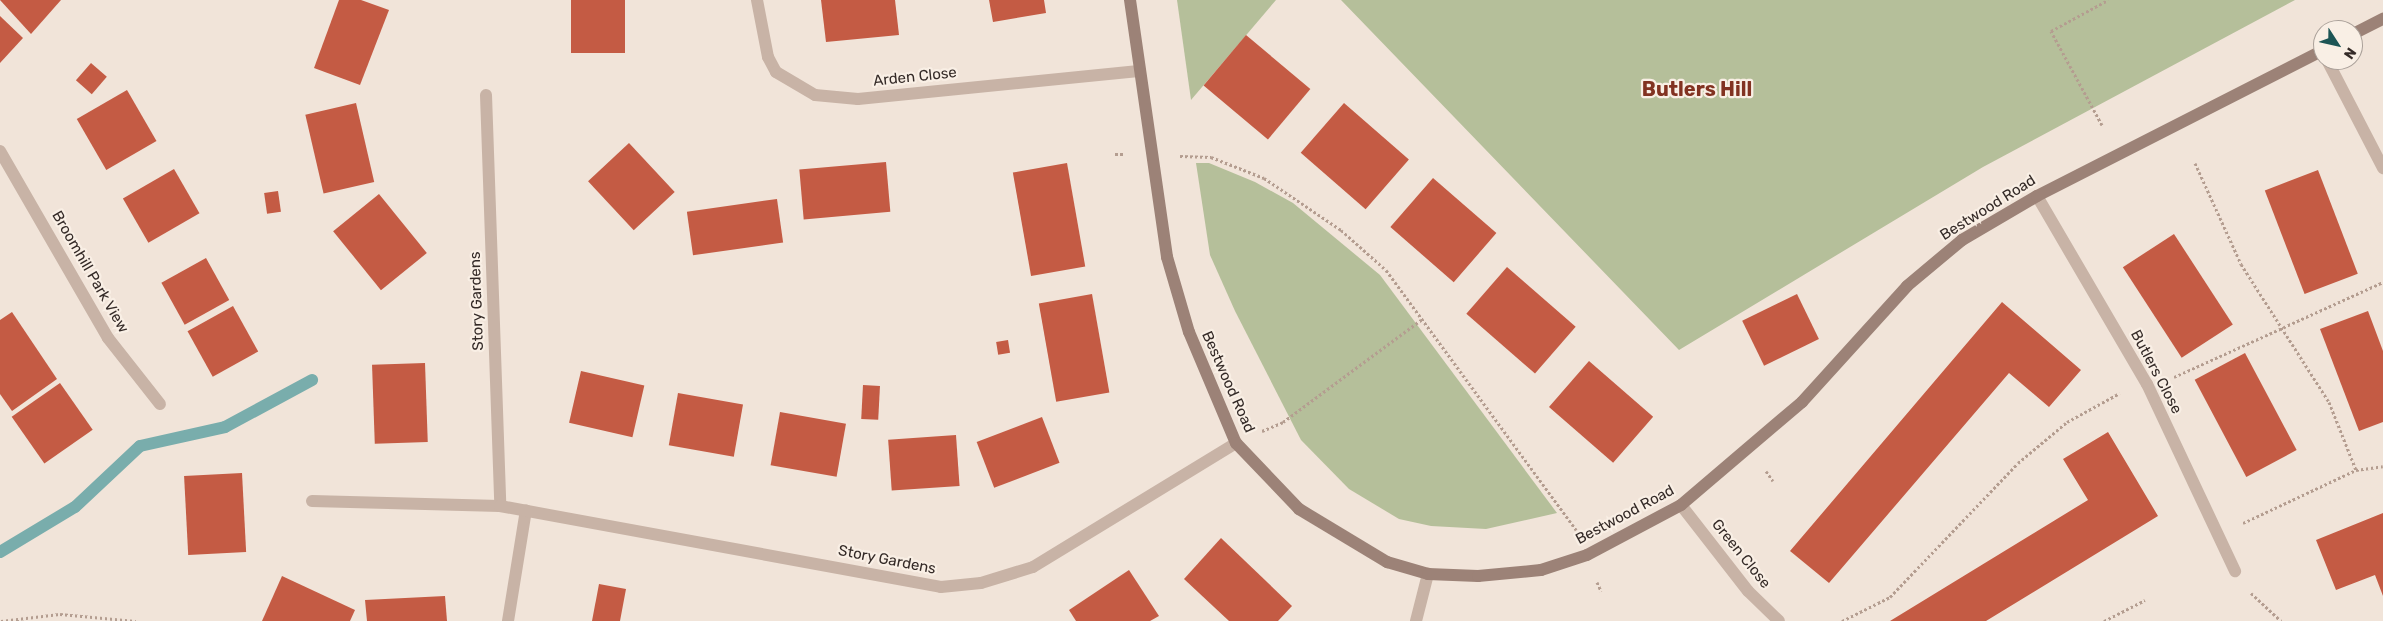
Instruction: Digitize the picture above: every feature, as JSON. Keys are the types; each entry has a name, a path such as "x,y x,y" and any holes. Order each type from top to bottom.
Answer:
{"street":[{"name":"Arden Close","path":"757,0 768,57 776,72 815,95 858,99 1139,72"},
{"name":"Bestwood Road","path":"1130,0 1167,257 1189,332 1236,443 1306,514 1388,562 1428,574 1478,576 1541,570 1587,556 1681,505 1802,402 1907,286 1962,240 2037,196 2313,58"},
{"path":"2363,29 2383,19"},
{"path":"2333,70 2383,168"},
{"name":"Story Gardens","path":"486,95 500,506"},
{"name":"Broomhill Park View","path":"0,151 108,338 160,404"},
{"name":"Butlers Close","path":"2037,196 2147,384 2235,570"},
{"name":"Story Gardens","path":"312,501 500,506 941,587 981,583 1033,567 1236,443"},
{"name":"Green Close","path":"1681,505 1748,591 1779,621"},
{"path":"508,621 526,510"},
{"path":"1416,621 1428,574"}],"path":[{"path":"2102,125 2051,31 2108,0"},
{"path":"1189,156 1211,157 1256,174 1298,199 1386,270 1421,320 1572,520"},
{"path":"2195,163 2241,264 2329,402 2356,470"},
{"path":"1842,621 1890,597 2018,463 2068,422 2127,390 2172,378 2383,282"},
{"path":"1236,443 1282,422 1421,320"},
{"path":"2216,531 2244,523 2356,470 2383,466"},
{"path":"2235,570 2261,607 2281,621"},
{"path":"2104,621 2145,600"},
{"path":"1,621 60,614 136,621"}],"green space":[{"path":"1177,0 1276,0 1191,100"},
{"path":"1341,0 2295,0 1983,167 1679,350"},
{"path":"1196,163 1209,163 1255,182 1293,203 1380,275 1557,513 1486,529 1431,526 1399,519 1349,489 1301,440 1235,311 1210,255"}],"building":[{"path":"0,0 61,0 31,34"},
{"path":"339,0 361,0 389,10 360,85 314,68"},
{"path":"571,0 625,0 625,53 571,53"},
{"path":"821,0 895,0 899,35 826,42"},
{"path":"989,0 1044,0 1046,13 993,22"},
{"path":"0,16 23,38 0,63"},
{"path":"1246,35 1310,89 1268,140 1204,86"},
{"path":"91,63 107,77 92,94 76,80"},
{"path":"127,90 156,141 106,170 77,119"},
{"path":"356,103 374,182 324,194 305,115"},
{"path":"1344,103 1409,159 1366,209 1301,153"},
{"path":"629,143 675,192 634,230 588,181"},
{"path":"886,162 890,212 804,219 799,170"},
{"path":"1067,163 1085,266 1031,276 1013,173"},
{"path":"174,169 200,213 148,243 123,198"},
{"path":"2318,170 2358,274 2305,294 2265,190"},
{"path":"1433,178 1496,233 1454,282 1390,227"},
{"path":"278,191 281,212 267,214 264,193"},
{"path":"379,194 427,253 381,290 333,231"},
{"path":"777,199 783,243 693,255 687,212"},
{"path":"2174,234 2233,325 2182,358 2123,267"},
{"path":"206,258 229,300 185,325 161,283"},
{"path":"1507,267 1576,327 1535,373 1466,314"},
{"path":"1092,294 1109,392 1056,402 1039,303"},
{"path":"1797,294 1819,339 1764,366 1742,321"},
{"path":"2002,302 2081,370 2049,407 2009,373 1829,583 1790,551"},
{"path":"233,306 258,351 213,377 188,331"},
{"path":"2368,311 2383,351 2383,422 2359,431 2320,329"},
{"path":"12,312 57,379 12,411 0,394 0,320"},
{"path":"1008,340 1010,353 998,355 996,342"},
{"path":"2245,353 2297,450 2246,477 2195,380"},
{"path":"1589,361 1653,417 1613,463 1549,407"},
{"path":"425,363 428,442 375,444 372,365"},
{"path":"581,371 644,386 632,437 569,423"},
{"path":"60,383 93,430 44,464 12,417"},
{"path":"863,385 880,386 878,420 861,419"},
{"path":"678,393 743,404 734,457 669,445"},
{"path":"780,412 846,424 837,477 771,465"},
{"path":"1042,417 1060,463 994,488 977,442"},
{"path":"2108,432 2158,516 1986,621 1890,621 2088,500 2063,459"},
{"path":"956,435 960,486 892,491 888,440"},
{"path":"242,473 246,552 188,555 184,476"},
{"path":"2383,513 2383,596 2375,575 2336,590 2316,540"},
{"path":"1221,538 1292,606 1278,621 1229,621 1184,579"},
{"path":"1129,570 1159,616 1150,621 1076,621 1069,610"},
{"path":"282,576 355,610 350,621 262,621"},
{"path":"599,584 626,589 620,621 592,621"},
{"path":"445,596 447,621 367,621 365,600"}],"waterway":[{"path":"0,552 75,507 140,446 225,427 312,380"}],"district":[{"name":"Butlers Hill","path":"1697,89"}]}
